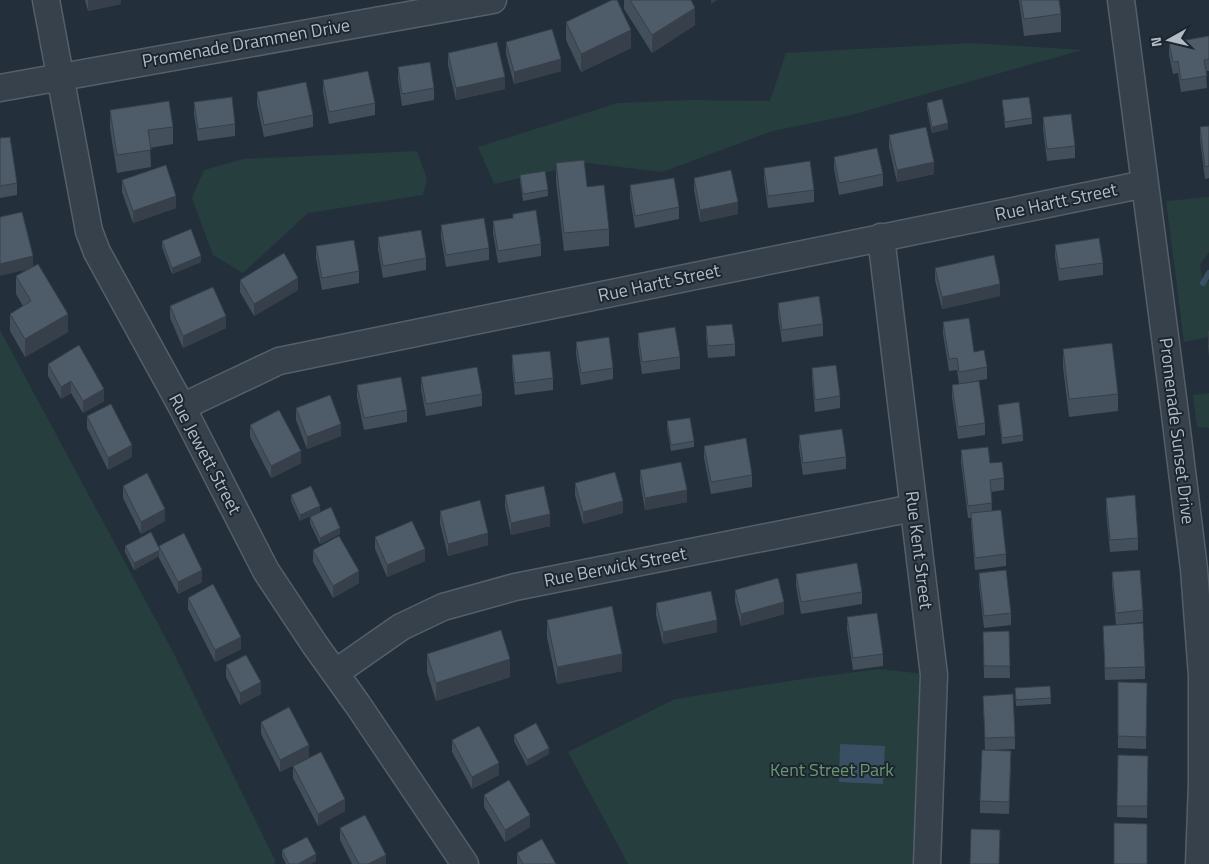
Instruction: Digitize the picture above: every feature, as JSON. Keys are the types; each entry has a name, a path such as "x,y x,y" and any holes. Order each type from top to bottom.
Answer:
{"street":[{"name":"Rue Jewett Street","path":"46,0 89,231 97,252 182,407 266,571 465,864"},
{"name":"Promenade Drammen Drive","path":"0,88 493,0"},
{"name":"Promenade Sunset Drive","path":"1121,0 1179,441 1197,605 1202,676 1202,784 1199,864"},
{"name":"Rue Hartt Street","path":"182,407 279,361 1145,184"},
{"name":"Rue Kent Street","path":"881,238 934,675 927,864"},
{"name":"Rue Berwick Street","path":"335,673 401,627 443,607 516,586 913,508"}],"green space":[{"path":"972,43 1082,50 851,115 773,131 662,172 587,163 494,184 478,147 618,103 691,100 770,101 786,53"},
{"path":"417,151 427,179 423,195 308,213 243,273 213,255 192,198 204,170 243,159"},
{"path":"1209,197 1209,252 1200,265 1203,282 1209,281 1209,337 1184,342 1166,201"},
{"path":"0,330 172,650 276,862 273,864 0,864"},
{"path":"1209,393 1209,428 1197,427 1193,395"},
{"name":"Kent Street Park","path":"879,669 934,675 927,864 628,864 568,752 675,699"}],"water":[{"path":"840,744 885,746 883,784 839,782"}],"building":[{"path":"612,0 617,0 631,30 581,54 566,22"},
{"path":"630,0 691,0 695,8 652,35"},
{"path":"1021,0 1059,0 1061,14 1024,19"},
{"path":"552,29 561,59 514,72 506,42"},
{"path":"1209,36 1209,59 1204,60 1207,76 1181,80 1178,61 1173,62 1169,43"},
{"path":"497,42 505,77 456,88 448,53"},
{"path":"430,62 434,88 402,94 398,67"},
{"path":"368,71 375,103 329,112 323,80"},
{"path":"306,82 313,115 264,125 257,92"},
{"path":"232,97 235,124 198,129 194,102"},
{"path":"1029,97 1032,118 1005,122 1002,100"},
{"path":"942,99 948,123 932,127 927,103"},
{"path":"169,101 173,127 148,130 151,150 117,155 110,110"},
{"path":"1071,114 1075,146 1047,149 1043,117"},
{"path":"1209,126 1209,166 1205,167 1200,127"},
{"path":"926,127 934,162 897,170 889,135"},
{"path":"10,137 17,183 0,186 0,138"},
{"path":"877,148 883,174 839,183 834,157"},
{"path":"584,160 587,187 604,185 609,229 564,233 556,163"},
{"path":"810,161 814,190 768,196 764,168"},
{"path":"166,165 176,196 133,211 122,180"},
{"path":"731,170 738,202 700,210 694,178"},
{"path":"545,171 548,190 523,194 520,175"},
{"path":"674,178 679,207 635,216 630,185"},
{"path":"536,210 541,244 498,251 493,221 513,218 513,214"},
{"path":"22,212 33,256 0,264 0,217"},
{"path":"484,218 489,248 446,255 441,225"},
{"path":"191,229 201,256 172,268 162,241"},
{"path":"421,230 426,258 383,266 378,237"},
{"path":"1099,238 1103,263 1059,269 1055,245"},
{"path":"354,240 359,271 322,278 316,246"},
{"path":"284,253 298,278 254,304 240,280"},
{"path":"994,255 1000,284 942,297 935,268"},
{"path":"38,264 68,314 25,339 10,314 31,301 16,276"},
{"path":"213,287 226,316 183,336 170,306"},
{"path":"819,296 823,324 782,330 778,303"},
{"path":"969,318 974,352 984,350 987,367 959,372 957,358 949,359 943,322"},
{"path":"732,324 735,344 708,346 706,326"},
{"path":"675,327 680,357 642,362 638,333"},
{"path":"609,337 613,368 581,373 576,342"},
{"path":"1112,343 1118,394 1069,399 1063,349"},
{"path":"79,345 104,389 83,401 71,381 61,387 48,364"},
{"path":"550,351 553,378 515,383 512,355"},
{"path":"836,365 840,396 815,400 812,368"},
{"path":"477,367 482,394 426,404 421,377"},
{"path":"401,377 407,410 364,418 357,385"},
{"path":"979,381 985,423 958,427 952,385"},
{"path":"330,395 341,424 307,437 296,408"},
{"path":"1019,402 1023,435 1002,438 998,405"},
{"path":"111,404 132,445 108,458 87,416"},
{"path":"279,410 301,451 271,466 250,425"},
{"path":"690,418 694,441 671,445 667,421"},
{"path":"842,429 846,457 803,463 799,435"},
{"path":"746,438 752,475 711,482 704,446"},
{"path":"988,447 990,463 1002,462 1004,478 990,480 992,503 968,506 961,450"},
{"path":"681,462 687,490 645,498 640,470"},
{"path":"615,472 623,501 583,512 575,483"},
{"path":"147,473 165,509 141,522 123,486"},
{"path":"311,486 320,506 300,515 291,495"},
{"path":"544,486 550,514 511,523 505,495"},
{"path":"1135,495 1138,538 1110,540 1106,498"},
{"path":"480,500 488,533 448,544 440,511"},
{"path":"331,507 340,528 320,538 310,517"},
{"path":"1001,510 1006,554 975,558 971,513"},
{"path":"412,521 425,549 387,565 375,537"},
{"path":"151,532 160,550 134,563 125,546"},
{"path":"184,533 202,570 178,582 159,546"},
{"path":"339,536 359,571 333,586 313,550"},
{"path":"857,563 862,592 801,602 796,574"},
{"path":"1006,570 1011,613 984,616 979,573"},
{"path":"1140,570 1143,610 1116,613 1112,572"},
{"path":"778,578 784,602 741,614 735,590"},
{"path":"213,584 241,637 215,650 188,598"},
{"path":"711,591 717,620 663,632 656,603"},
{"path":"612,606 622,654 557,667 547,620"},
{"path":"877,613 883,654 853,658 847,617"},
{"path":"1143,623 1145,667 1105,668 1103,626"},
{"path":"501,630 510,659 436,683 427,654"},
{"path":"1009,631 1010,666 984,666 983,632"},
{"path":"246,655 261,682 240,693 226,665"},
{"path":"1118,682 1147,683 1146,737 1118,736"},
{"path":"1050,686 1051,698 1016,700 1015,688"},
{"path":"1013,694 1015,737 985,738 983,696"},
{"path":"289,707 309,745 280,760 261,722"},
{"path":"536,723 549,748 527,760 514,735"},
{"path":"479,726 499,763 472,777 452,740"},
{"path":"982,750 1011,751 1009,802 980,801"},
{"path":"321,752 345,799 318,814 293,766"},
{"path":"1118,755 1148,756 1147,806 1117,806"},
{"path":"509,780 530,815 505,830 484,795"},
{"path":"365,815 386,855 368,864 359,864 340,828"},
{"path":"1114,823 1147,824 1147,864 1114,864"},
{"path":"971,829 1000,830 999,864 970,864"},
{"path":"307,837 316,854 298,864 289,864 282,850"},
{"path":"542,839 556,864 523,864 517,853"}],"waterway":[{"path":"1203,283 1209,273"}]}
